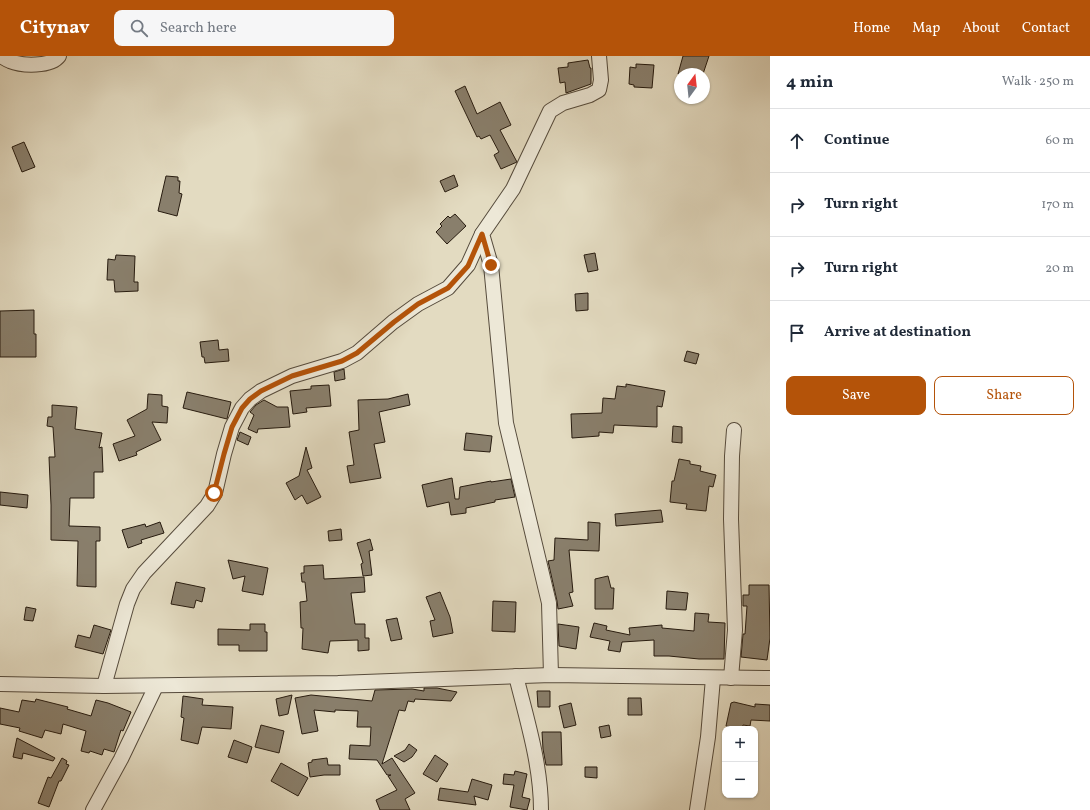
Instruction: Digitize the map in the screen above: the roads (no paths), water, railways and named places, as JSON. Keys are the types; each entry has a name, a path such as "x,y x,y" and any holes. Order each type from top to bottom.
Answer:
{"street":[{"path":"2,56 10,62 43,65 56,60 59,56"},
{"path":"104,686 127,604 133,589 144,573 207,506 214,493 232,427 242,408 250,399 261,391 286,379 342,361 357,353 418,304 448,288 468,266 482,234 513,189 550,112 563,103 590,95 599,90 601,80 599,56"},
{"path":"482,234 491,265 506,423 549,603 551,675"},
{"path":"731,678 735,630 731,519 734,430"},
{"path":"0,684 156,686 338,683 551,675 770,678"},
{"path":"516,676 532,741 541,793 541,810"},
{"path":"697,810 708,737 713,678"},
{"path":"93,810 121,759 156,686"}]}
